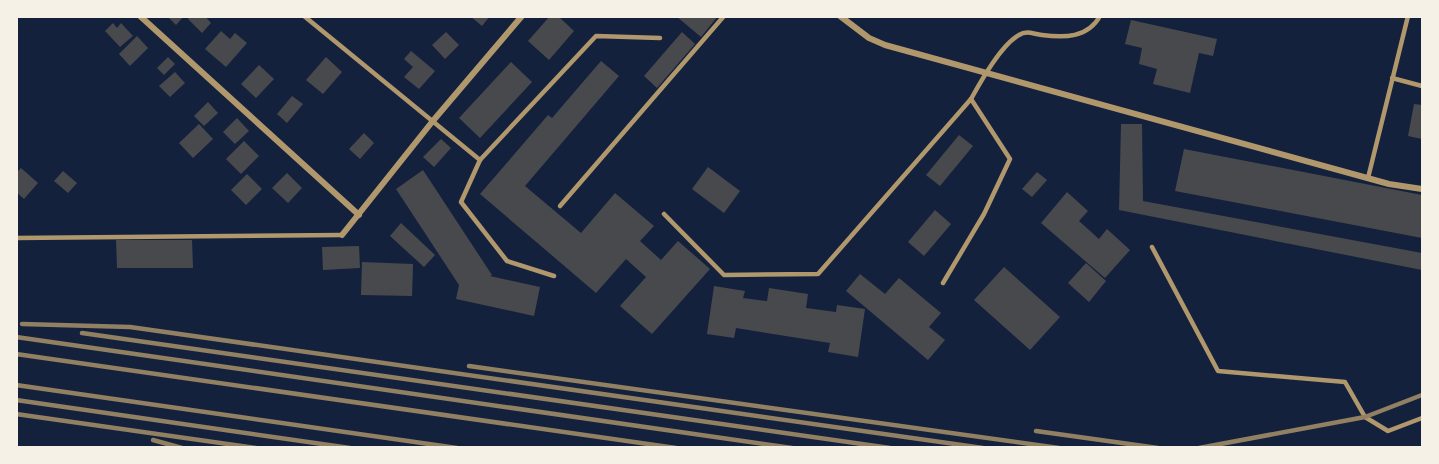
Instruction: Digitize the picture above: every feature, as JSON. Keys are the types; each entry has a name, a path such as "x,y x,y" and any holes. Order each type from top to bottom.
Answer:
{"street":[{"path":"140,16 359,215"},
{"path":"342,235 432,122 522,16"},
{"path":"840,16 869,38 885,45 1389,184 1422,189"}],"lane":[{"path":"304,16 480,160"},
{"path":"560,206 724,16"},
{"path":"664,214 724,275 818,274 971,99 986,71 1020,34 1029,32 1041,35 1076,35 1087,32 1095,26 1100,16"},
{"path":"1368,178 1408,16"},
{"path":"554,276 507,261 461,202 480,160 596,36 660,38"},
{"path":"1392,78 1422,86"},
{"path":"943,283 984,214 1010,159 971,99"},
{"path":"16,238 342,235"},
{"path":"1152,247 1218,371 1345,382 1365,417 1388,431 1422,418"}],"building":[{"path":"167,16 184,16 176,25"},
{"path":"190,16 205,16 211,23 202,33 188,19"},
{"path":"470,16 490,16 482,26"},
{"path":"550,16 558,16 574,31 549,60 528,41"},
{"path":"676,16 718,16 701,37"},
{"path":"1131,20 1217,39 1213,56 1199,53 1190,93 1153,84 1157,69 1139,64 1142,48 1125,44"},
{"path":"113,23 117,28 121,23 133,36 120,47 105,31"},
{"path":"221,31 230,39 235,33 247,43 226,67 205,49"},
{"path":"446,32 459,45 445,59 432,45"},
{"path":"682,32 695,44 657,88 644,76"},
{"path":"137,36 148,48 130,66 119,54"},
{"path":"411,51 435,71 419,89 404,77 413,67 404,59"},
{"path":"168,57 175,64 164,75 157,68"},
{"path":"326,57 342,72 323,94 306,80"},
{"path":"601,61 619,76 525,186 581,233 615,193 654,226 640,241 661,260 678,241 710,269 652,334 620,306 646,277 626,259 596,293 480,194 548,115 552,118"},
{"path":"511,62 532,82 480,138 459,118"},
{"path":"259,65 274,79 256,98 241,84"},
{"path":"175,72 185,83 170,97 159,86"},
{"path":"292,96 303,104 287,123 277,114"},
{"path":"208,102 218,113 204,126 194,116"},
{"path":"1414,104 1422,105 1422,139 1408,136"},
{"path":"237,118 249,131 235,144 223,132"},
{"path":"199,124 213,139 193,158 179,143"},
{"path":"1121,124 1142,124 1143,201 1422,253 1422,270 1119,210"},
{"path":"364,133 374,143 360,159 349,149"},
{"path":"959,135 973,146 940,186 926,175"},
{"path":"441,139 451,148 434,167 423,157"},
{"path":"244,141 259,156 241,174 226,159"},
{"path":"1184,149 1422,195 1422,238 1175,191"},
{"path":"708,167 740,191 724,213 692,189"},
{"path":"21,168 38,183 24,199 16,192 16,173"},
{"path":"423,170 492,275 490,276 540,287 534,316 456,299 459,285 396,189"},
{"path":"63,171 77,183 68,193 54,181"},
{"path":"1037,172 1047,180 1032,197 1022,189"},
{"path":"287,173 302,188 288,203 272,188"},
{"path":"247,174 262,189 246,205 231,190"},
{"path":"1067,192 1088,211 1079,221 1099,239 1107,229 1130,250 1105,278 1041,223"},
{"path":"935,210 951,224 924,256 908,242"},
{"path":"401,223 435,255 424,267 390,236"},
{"path":"116,240 192,240 193,268 117,268"},
{"path":"359,246 360,268 323,270 322,247"},
{"path":"362,262 413,264 412,296 361,295"},
{"path":"1086,263 1106,281 1089,302 1068,283"},
{"path":"1004,267 1060,317 1030,350 974,300"},
{"path":"860,274 885,294 899,278 941,313 929,327 945,340 928,360 846,291"},
{"path":"714,286 745,291 743,298 767,301 769,288 808,294 806,308 836,312 837,305 865,309 858,357 828,352 830,343 736,328 734,338 707,334"}],"railway":[{"path":"22,324 130,327 983,448"},
{"path":"82,333 890,448"},
{"path":"16,337 792,448"},
{"path":"16,354 676,448"},
{"path":"469,366 1059,448"},
{"path":"16,385 457,448"},
{"path":"1199,448 1365,417 1422,395"},
{"path":"16,400 350,448"},
{"path":"16,414 256,448"},
{"path":"1036,431 1158,448"},
{"path":"153,440 182,448"}]}
